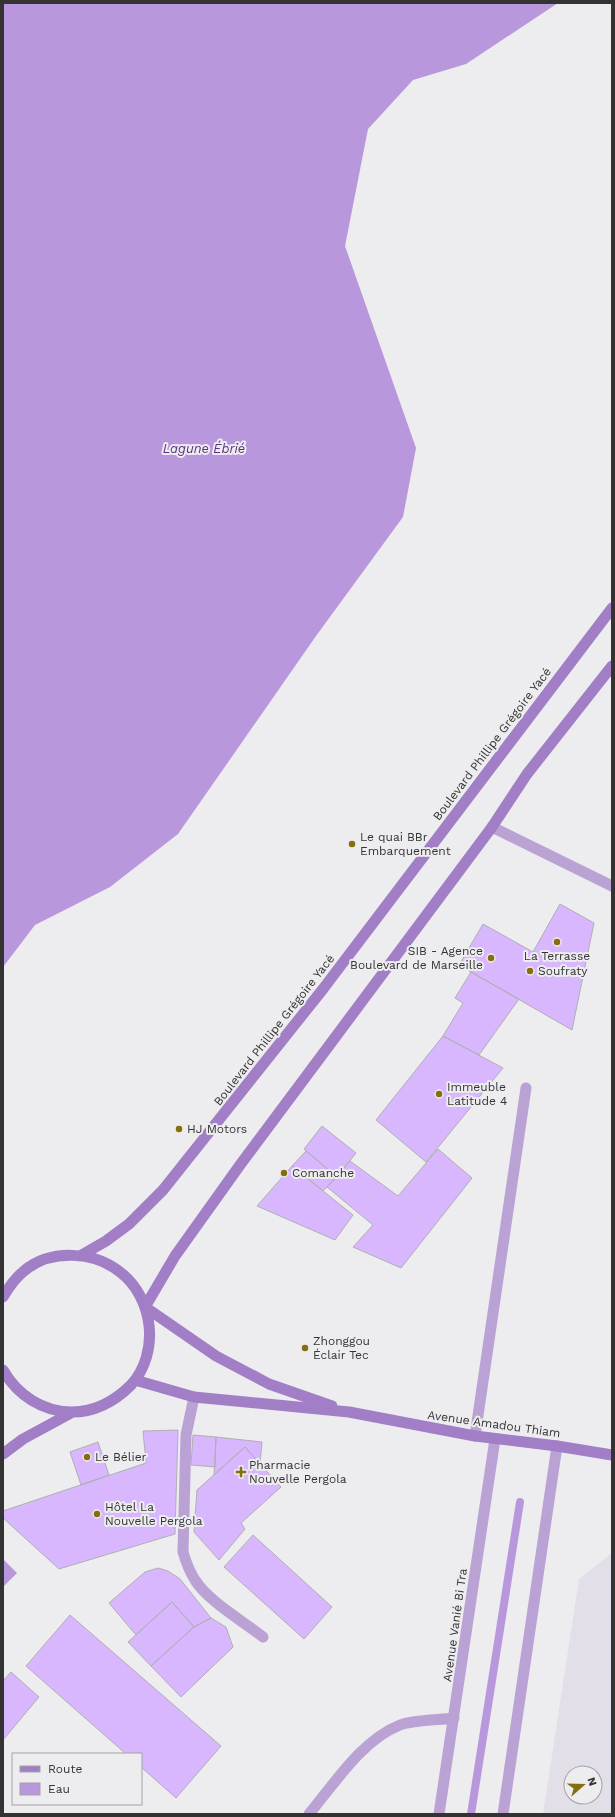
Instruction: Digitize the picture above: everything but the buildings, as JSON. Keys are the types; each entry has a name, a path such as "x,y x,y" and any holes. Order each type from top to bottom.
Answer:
{"main road":[{"name":"Boulevard Phillipe Grégoire Yacé","path":"80,1256 106,1241 129,1224 163,1190 323,989 612,608"},
{"path":"145,1307 175,1256 240,1165 492,826 527,774 612,666"},
{"path":"3,1297 10,1284 25,1270 42,1261 61,1256 80,1256 102,1261 120,1272 135,1287 145,1307 150,1325 150,1344 144,1363 135,1380 123,1394 107,1404 91,1410 73,1412 59,1411 32,1401 21,1394 3,1370"},
{"name":"Avenue Amadou Thiam","path":"145,1307 216,1356 269,1384 349,1412"},
{"name":"Avenue Amadou Thiam","path":"135,1380 194,1397 349,1412 476,1436 612,1454"},
{"path":"3,1454 23,1439 50,1423 73,1412"}],"street":[{"path":"492,826 612,886"},
{"path":"476,1436 526,1088"},
{"path":"194,1397 186,1434 183,1552 188,1567 195,1580 205,1593 263,1637"},
{"name":"Avenue Vanié Bi Tra","path":"439,1814 495,1439"},
{"path":"503,1814 557,1446"},
{"path":"309,1814 367,1745 380,1735 401,1725 454,1718"}],"shaded area":[{"path":"612,1553 612,1814 543,1814 579,1579"}],"water":[{"name":"Lagune Ébrié","path":"3,3 558,3 466,64 413,80 368,129 345,246 416,448 403,517 316,636 178,834 110,887 35,925 3,967"},
{"path":"3,1559 17,1573 3,1587"}],"waterway":[{"path":"471,1814 520,1502"}],"place":[{"name":"Le quai BBr Embarquement","path":"352,844"},
{"name":"La Terrasse","path":"557,942"},
{"name":"SIB - Agence Boulevard de Marseille","path":"491,958"},
{"name":"Soufraty","path":"530,971"},
{"name":"Immeuble Latitude 4","path":"439,1094"},
{"name":"HJ Motors","path":"179,1129"},
{"name":"Comanche","path":"284,1173"},
{"name":"Zhonggou Éclair Tec","path":"305,1348"},
{"name":"Le Bélier","path":"87,1457"},
{"name":"Pharmacie Nouvelle Pergola","path":"241,1472"},
{"name":"Hôtel La Nouvelle Pergola","path":"97,1514"}]}
